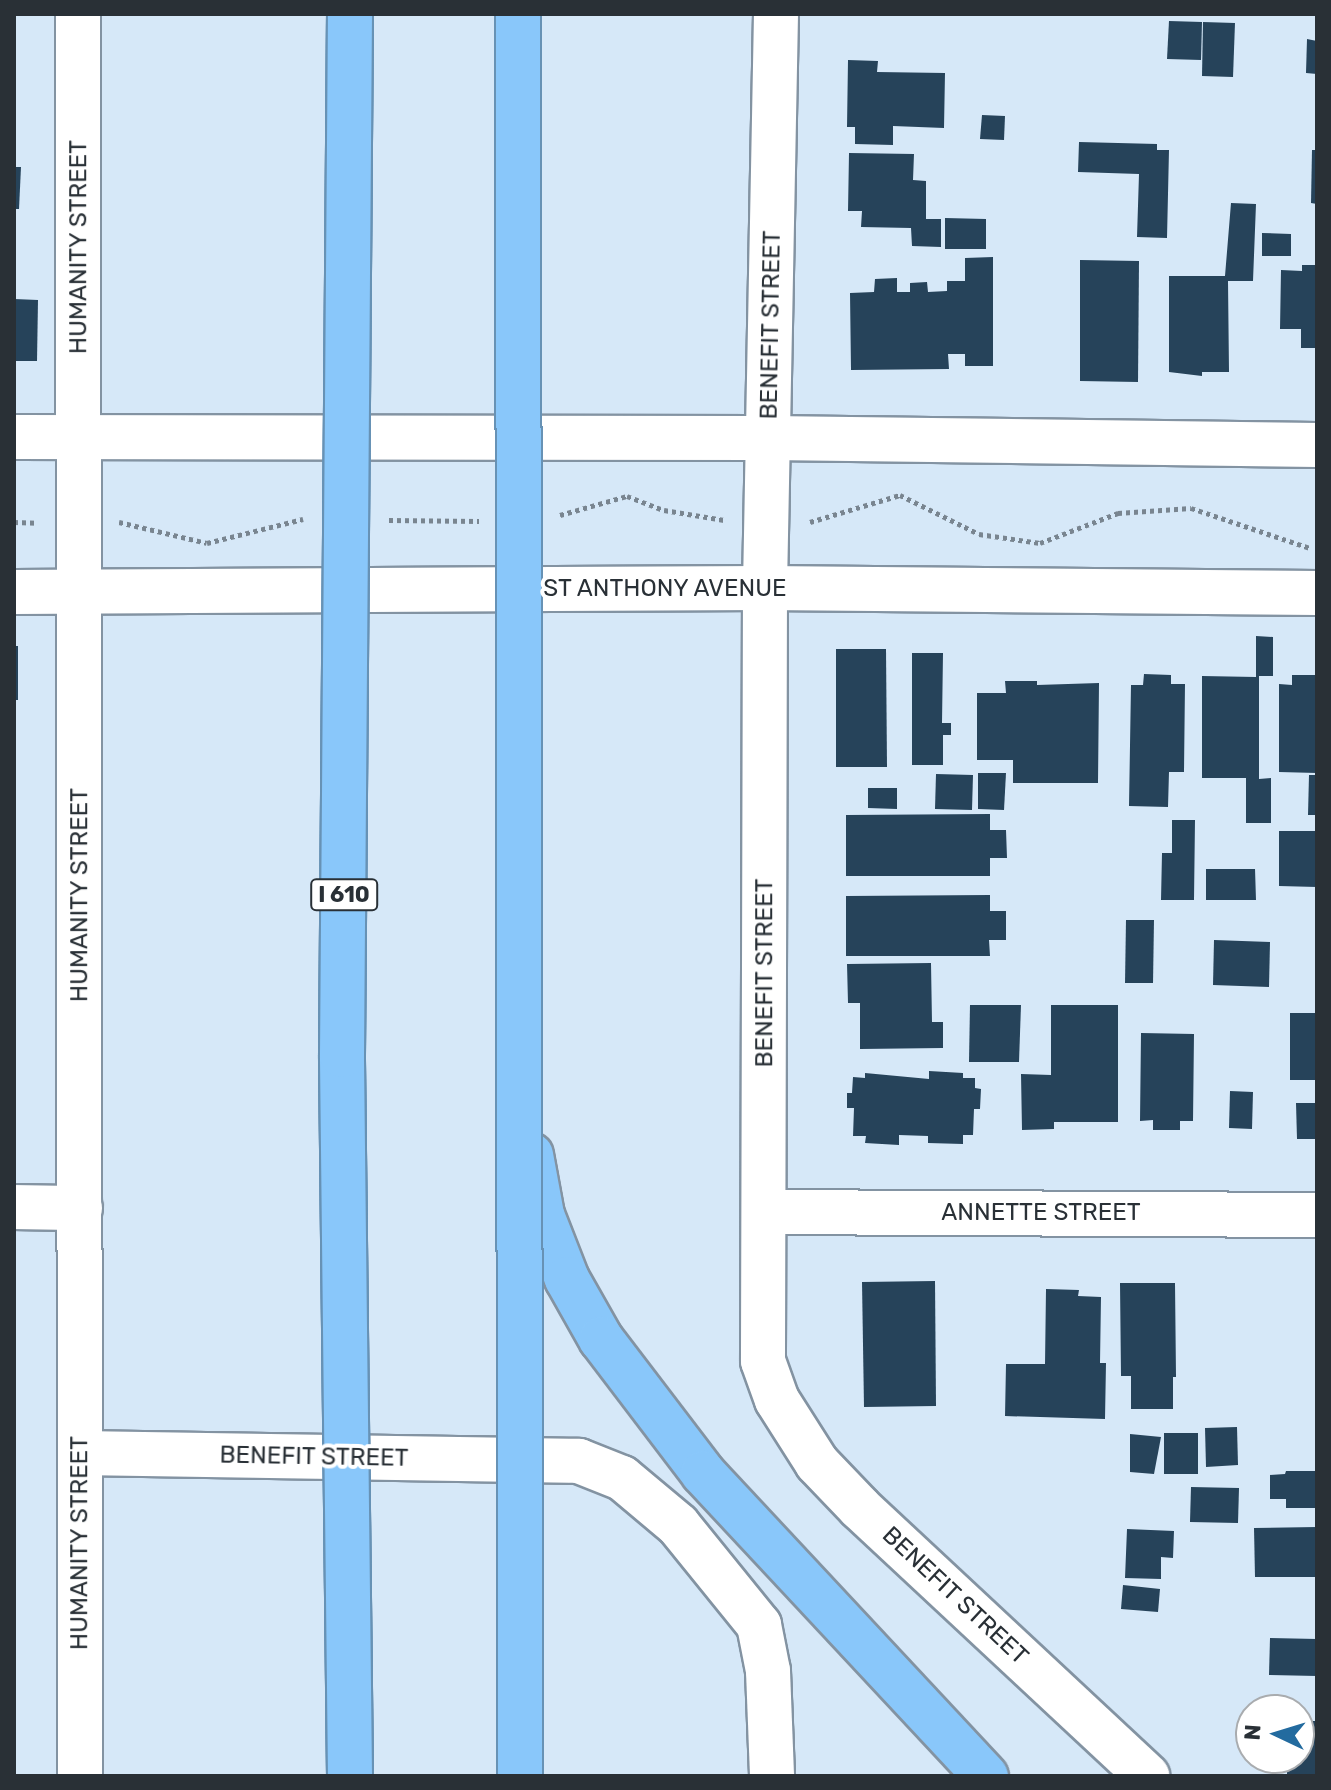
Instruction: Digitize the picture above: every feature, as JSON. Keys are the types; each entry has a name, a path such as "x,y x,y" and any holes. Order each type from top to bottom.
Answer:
{"highway":[{"name":"I 610","path":"350,14 342,1055 350,1776"},
{"path":"518,14 520,1776"},
{"path":"520,1092 542,1215 567,1279 601,1339 703,1473 977,1766"}],"street":[{"name":"HUMANITY STREET","path":"78,14 80,1776"},
{"name":"BENEFIT STREET","path":"776,14 765,588 763,1361 777,1400 817,1463 860,1508 1147,1776"},
{"path":"14,437 769,438 1317,445"},
{"name":"ST ANTHONY AVENUE","path":"14,592 765,588 1317,593"},
{"path":"14,1207 80,1208"},
{"name":"ANNETTE STREET","path":"764,1212 1317,1215"},
{"name":"BENEFIT STREET","path":"80,1453 579,1461 622,1478 678,1525 759,1625 768,1671 772,1776"}],"path":[{"path":"767,521 811,522 900,495 979,534 1040,543 1118,513 1191,508 1317,550"}],"building":[{"path":"1169,21 1202,22 1201,60 1167,59"},
{"path":"1203,22 1235,23 1233,77 1202,76"},
{"path":"1307,39 1317,41 1317,74 1306,73"},
{"path":"848,60 878,61 877,72 945,73 944,128 893,126 893,145 855,144 855,127 847,127"},
{"path":"982,115 1005,116 1004,140 980,139"},
{"path":"1079,142 1157,144 1157,150 1169,150 1167,238 1137,237 1139,174 1078,172"},
{"path":"1312,150 1317,150 1317,204 1311,203"},
{"path":"849,153 914,154 913,180 926,181 926,219 941,219 941,247 912,246 911,228 861,227 862,211 848,211"},
{"path":"14,167 21,167 19,209 14,209"},
{"path":"1231,203 1256,204 1253,281 1228,281 1229,372 1202,372 1202,376 1169,372 1169,276 1225,276"},
{"path":"945,218 986,219 986,249 945,249"},
{"path":"1262,233 1291,234 1291,256 1262,256"},
{"path":"993,257 993,366 965,366 965,354 948,354 949,369 851,370 850,293 874,292 875,279 897,278 897,292 910,292 910,283 927,282 928,292 947,291 947,281 965,281 965,258"},
{"path":"1080,260 1139,261 1138,382 1080,381"},
{"path":"1302,265 1317,265 1317,348 1301,348 1301,329 1280,329 1281,270 1302,271"},
{"path":"14,299 38,300 37,361 14,361"},
{"path":"1256,636 1273,637 1273,676 1259,676 1259,779 1271,778 1271,823 1246,823 1246,778 1202,778 1202,676 1256,677"},
{"path":"14,646 18,646 18,700 14,700"},
{"path":"836,649 886,649 887,767 836,767"},
{"path":"912,653 943,653 942,723 951,723 951,735 943,735 943,765 912,765"},
{"path":"1144,674 1171,675 1171,684 1185,684 1184,772 1169,772 1168,807 1129,806 1131,685 1143,685"},
{"path":"1292,675 1317,675 1317,773 1279,772 1279,684 1292,685"},
{"path":"1005,681 1037,681 1037,685 1099,683 1098,783 1013,783 1013,760 977,760 977,693 1006,693"},
{"path":"978,773 1006,773 1004,810 978,809"},
{"path":"936,774 973,775 972,810 935,809"},
{"path":"1309,775 1317,775 1317,815 1308,815"},
{"path":"868,788 897,788 897,809 868,808"},
{"path":"990,814 990,830 1006,830 1007,858 990,858 990,876 846,876 846,815"},
{"path":"1172,820 1195,820 1194,900 1161,900 1162,853 1172,853"},
{"path":"1279,831 1317,831 1317,887 1279,886"},
{"path":"1206,869 1255,869 1256,900 1206,900"},
{"path":"990,895 990,911 1006,911 1006,940 989,940 990,956 846,956 846,896"},
{"path":"1126,920 1154,920 1153,983 1125,983"},
{"path":"1214,940 1270,942 1269,987 1213,985"},
{"path":"931,963 932,1022 943,1022 943,1048 860,1049 860,1003 848,1003 847,964"},
{"path":"970,1005 1021,1005 1019,1062 969,1062"},
{"path":"1051,1005 1118,1005 1118,1122 1054,1122 1054,1129 1022,1130 1021,1074 1051,1075"},
{"path":"1290,1013 1317,1013 1317,1080 1290,1080"},
{"path":"1141,1033 1194,1034 1193,1121 1180,1121 1180,1130 1153,1130 1153,1120 1140,1121"},
{"path":"929,1071 963,1073 963,1078 975,1078 975,1088 981,1089 980,1109 974,1109 973,1135 963,1135 963,1144 928,1143 928,1136 899,1135 899,1145 865,1143 866,1136 853,1136 854,1108 847,1108 847,1093 852,1093 853,1077 865,1078 865,1073 929,1079"},
{"path":"1230,1091 1253,1092 1252,1129 1229,1128"},
{"path":"1296,1103 1317,1103 1317,1139 1297,1139"},
{"path":"935,1281 936,1406 864,1407 862,1282"},
{"path":"1120,1283 1175,1283 1176,1377 1173,1377 1173,1409 1131,1409 1131,1376 1121,1376"},
{"path":"1046,1289 1079,1290 1078,1296 1101,1297 1100,1363 1106,1363 1105,1419 1005,1416 1006,1364 1045,1364"},
{"path":"1237,1427 1238,1465 1206,1467 1205,1428"},
{"path":"1164,1433 1198,1433 1198,1474 1164,1474"},
{"path":"1130,1434 1161,1437 1154,1474 1130,1472"},
{"path":"1286,1471 1317,1471 1317,1508 1286,1508 1286,1499 1270,1499 1270,1475 1285,1474"},
{"path":"1191,1487 1239,1488 1238,1523 1190,1522"},
{"path":"1317,1527 1317,1577 1255,1577 1254,1528"},
{"path":"1127,1529 1174,1531 1173,1558 1161,1557 1161,1579 1125,1578"},
{"path":"1123,1585 1160,1589 1158,1612 1121,1609"},
{"path":"1270,1638 1317,1639 1317,1676 1269,1675"},
{"path":"1317,1721 1317,1776 1287,1776 1315,1774"}]}
